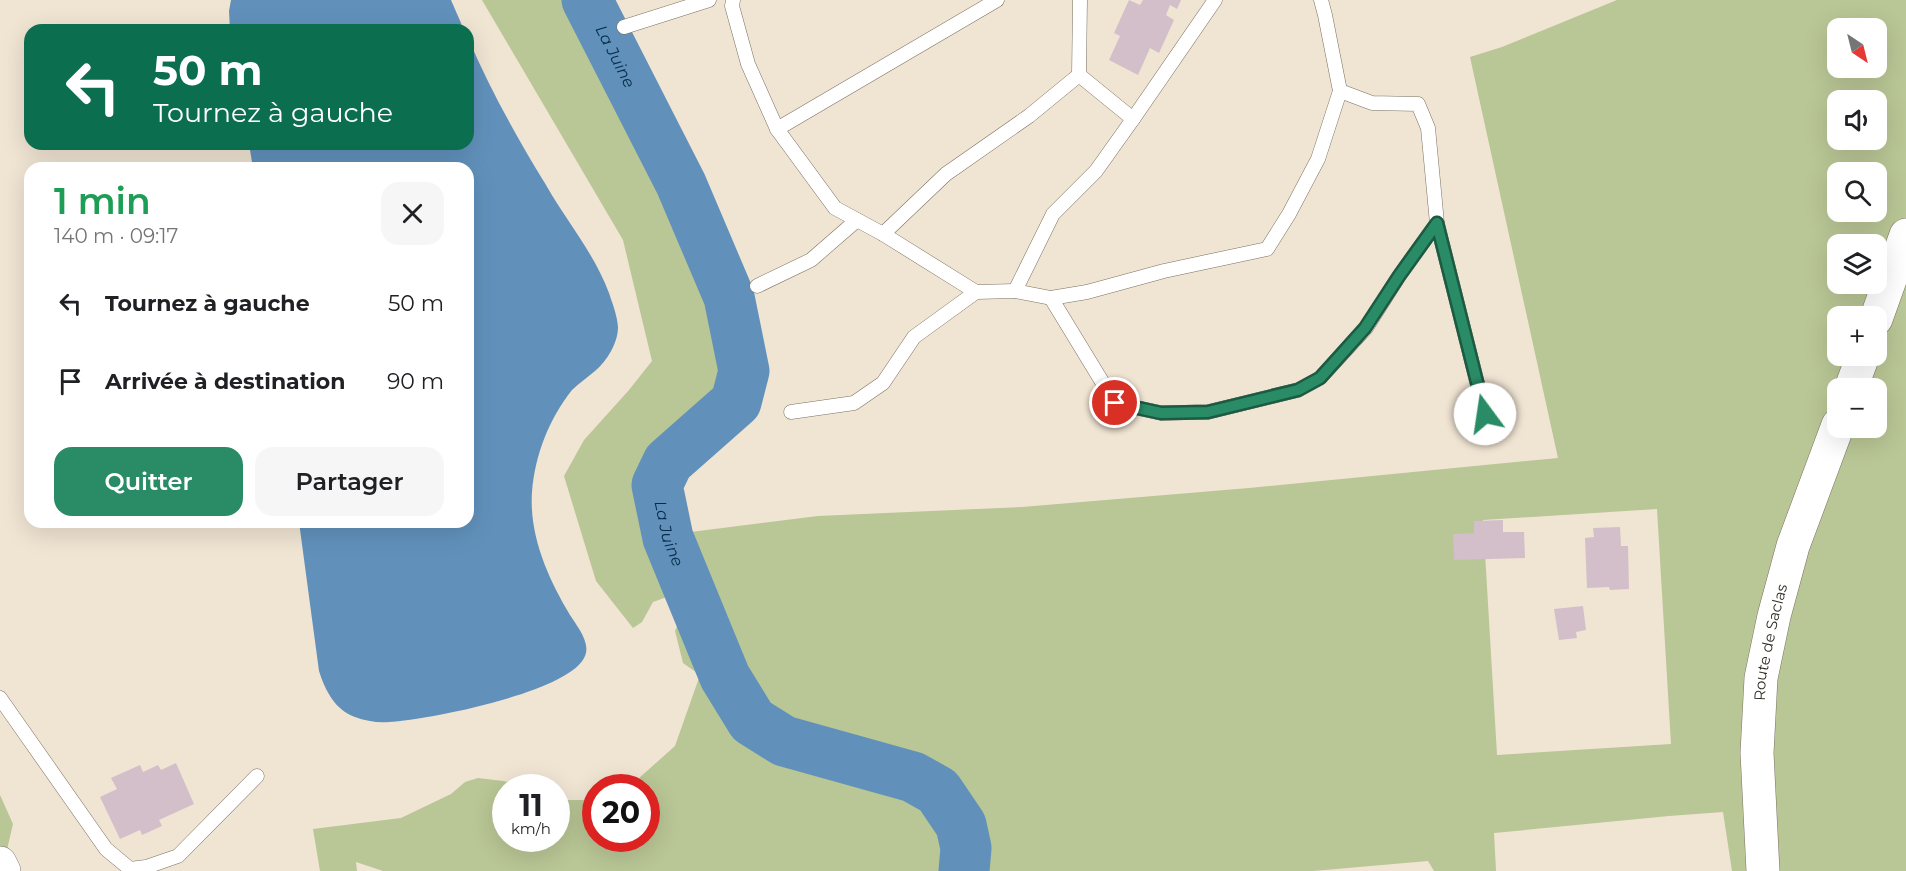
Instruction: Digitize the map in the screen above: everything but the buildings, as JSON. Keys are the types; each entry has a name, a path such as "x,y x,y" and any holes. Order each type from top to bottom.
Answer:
{"main road":[{"path":"1881,306 1906,235"},
{"name":"Route de Saclas","path":"1763,871 1757,753 1761,678 1774,616 1793,546 1834,438"},
{"path":"0,863 4,871"}],"lane":[{"path":"624,27 709,0"},
{"path":"733,0 732,6 748,64 777,129 835,208 883,234 976,292 1015,291 1051,298 1267,249 1289,214 1318,159 1340,91 1321,0"},
{"path":"777,129 997,0"},
{"path":"883,234 946,174 1029,116 1078,75 1080,0"},
{"path":"1015,291 1053,214 1096,171 1215,0"},
{"path":"1078,75 1133,119"},
{"path":"1340,91 1372,103 1418,104 1428,128 1437,223 1485,414"},
{"path":"757,286 811,260 857,220"},
{"path":"1051,298 1115,403 1161,413 1208,412 1298,390 1320,378 1365,328 1437,223"},
{"path":"792,412 854,403 883,383 914,337 976,292"},
{"path":"0,698 106,849 130,869 146,867 178,855 257,776"}],"green space":[{"path":"482,0 610,0 699,174 681,184 734,310 744,368 737,401 668,462 659,484 667,535 818,516 1022,507 1558,458 1470,57 1502,47 1617,0 1906,0 1906,871 1732,871 1723,812 1494,833 1496,871 1434,871 1428,861 1313,871 383,871 356,862 357,871 320,871 313,829 401,818 451,794 465,782 478,778 492,780 492,852 570,852 570,800 582,800 582,852 660,852 660,774 644,774 675,746 700,675 683,663 675,631 684,610 675,594 653,602 642,622 633,628 596,581 564,476 584,440 652,361 623,240","holes":["1657,509 1671,744 1497,755 1483,520"]},
{"path":"0,795 13,824 2,871 0,871"}],"water":[{"path":"231,0 451,0 461,24 230,24"},
{"path":"474,51 514,131 596,264 617,318 616,339 608,357 572,390 550,425 536,465 532,492 534,525 542,556 554,586 586,645 585,656 574,669 554,681 496,702 434,716 389,722 363,720 348,714 336,704 328,692 319,671 300,528 474,528 474,162 252,162 250,150 474,150"}],"waterway":[{"name":"La Juine","path":"587,0 681,184 729,297 744,371 736,402 668,462 657,485 668,538 725,677 752,721 784,741 913,777 938,791 961,825 966,848 964,871"}],"route":[{"path":"1115,403 1161,413 1208,412 1298,390 1320,378 1365,328 1437,223 1485,414"}]}
